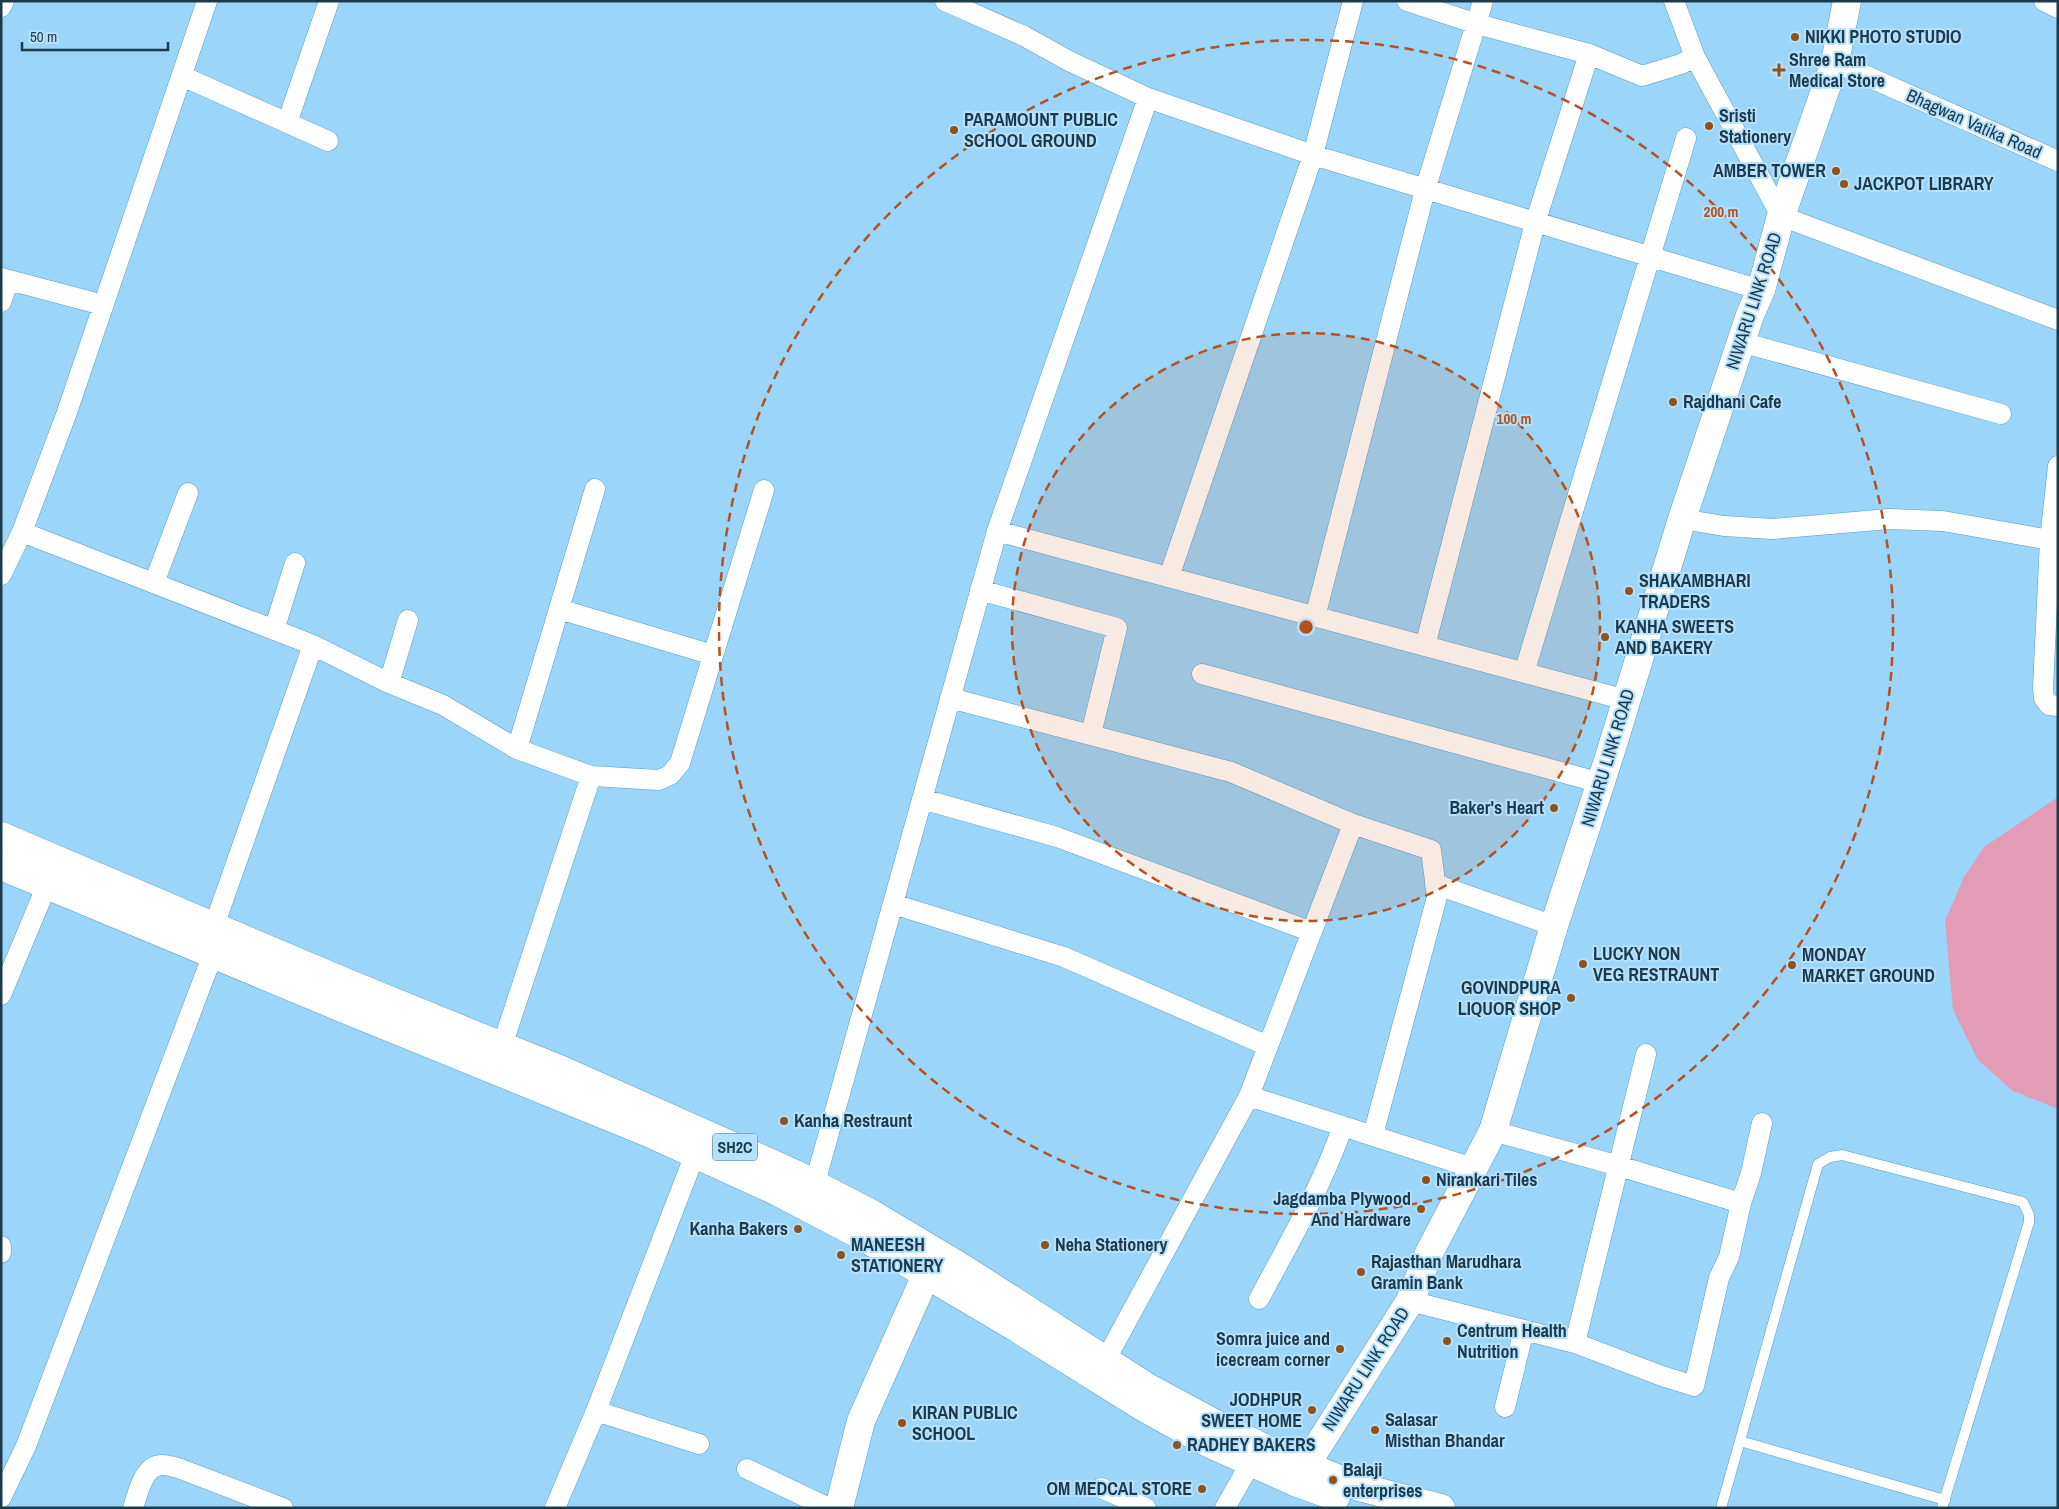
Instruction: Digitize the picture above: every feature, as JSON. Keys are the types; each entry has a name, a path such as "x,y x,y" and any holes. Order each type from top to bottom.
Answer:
{"main road":[{"name":"NIWARU LINK ROAD","path":"1300,1474 1410,1301 1429,1253 1493,1131 1554,926 1601,783 1682,518 1740,342 1761,290 1781,216 1835,62 1847,1"},
{"name":"SH2C","path":"1,836 214,926 347,996 695,1154 811,1196"},
{"name":"SH2C","path":"1,866 213,954 502,1046 564,1071 811,1196 858,1234 934,1265 1101,1370 1208,1444 1256,1455 1300,1474 1366,1508"},
{"path":"839,1508 861,1421 934,1265"},
{"name":"SH2C","path":"1300,1474 1441,1508"}],"street":[{"path":"1,7 4,1"},
{"path":"1,575 22,532 66,415 207,1"},
{"path":"287,122 329,1"},
{"path":"946,1 1024,36 1069,61 1148,98 1313,155 1761,290"},
{"path":"1169,577 1313,155 1354,1"},
{"path":"1408,1 1477,24 1589,54 1642,76 1681,64 1695,57"},
{"path":"1315,617 1425,190 1483,1"},
{"path":"1674,1 1695,57 1781,216 2058,320"},
{"path":"2044,1 2058,8"},
{"path":"1425,646 1535,223 1589,54"},
{"name":"Bhagwan Vatika Road","path":"1835,62 2058,161"},
{"path":"182,76 328,141"},
{"path":"811,1196 997,531 1148,98"},
{"path":"1524,673 1686,138"},
{"path":"1,302 5,279 102,305"},
{"path":"1740,342 2001,414"},
{"path":"2058,466 2050,540 2043,688 2044,698 2049,705 2058,706"},
{"path":"517,750 595,489"},
{"path":"22,532 313,645 389,684 442,705 517,750 591,776 658,780 670,775 680,763 764,490"},
{"path":"154,583 188,493"},
{"path":"1682,518 1724,526 1773,529 1889,519 1942,521 2050,540"},
{"path":"997,531 1626,700"},
{"path":"274,630 295,563"},
{"path":"980,590 1117,628 1091,734"},
{"path":"559,609 713,655"},
{"path":"389,684 408,620"},
{"path":"214,926 313,645"},
{"path":"1202,674 1601,783"},
{"path":"950,698 1232,772 1353,824 1431,850 1437,896 1373,1135"},
{"path":"502,1046 591,776"},
{"path":"922,799 1057,837 1312,932"},
{"path":"1101,1370 1249,1096 1353,824"},
{"path":"1435,884 1554,926"},
{"path":"1,995 47,885"},
{"path":"893,904 1064,957 1268,1046"},
{"path":"1,1498 26,1446 213,954"},
{"path":"1575,1343 1646,1054"},
{"path":"1249,1096 1473,1168"},
{"path":"1410,1301 1575,1343 1694,1386 1719,1278 1729,1257 1762,1123"},
{"path":"1259,1299 1313,1200 1328,1167 1343,1126"},
{"path":"1493,1131 1619,1166 1741,1203"},
{"path":"555,1508 596,1411 695,1154"},
{"path":"1,1246 1,1253"},
{"path":"1505,1407 1524,1330"},
{"path":"596,1411 699,1444"},
{"path":"1225,1508 1256,1455"},
{"path":"133,1508 145,1476 152,1467 162,1465 178,1468 283,1508"},
{"path":"747,1468 829,1508"},
{"path":"1101,1488 1146,1508"}],"lane":[{"path":"1721,1508 1740,1440 1818,1164 1842,1155 2023,1202 2030,1215 2029,1222 1944,1504 1740,1440"}],"shaded area":[{"path":"2058,797 2058,1109 2013,1091 1978,1060 1953,1010 1945,921 1964,877 1984,847"}],"place":[{"name":"NIKKI PHOTO STUDIO","path":"1795,37"},
{"name":"Shree Ram Medical Store","path":"1779,70"},
{"name":"Sristi Stationery","path":"1709,126"},
{"name":"PARAMOUNT PUBLIC SCHOOL GROUND","path":"954,130"},
{"name":"AMBER TOWER","path":"1836,171"},
{"name":"JACKPOT LIBRARY","path":"1844,184"},
{"name":"Rajdhani Cafe","path":"1673,402"},
{"name":"SHAKAMBHARI TRADERS","path":"1629,591"},
{"name":"KANHA SWEETS AND BAKERY","path":"1605,637"},
{"name":"Baker's Heart","path":"1554,808"},
{"name":"LUCKY NON VEG RESTRAUNT","path":"1583,964"},
{"name":"MONDAY MARKET GROUND","path":"1792,965"},
{"name":"GOVINDPURA LIQUOR SHOP","path":"1571,998"},
{"name":"Kanha Restraunt","path":"784,1121"},
{"name":"Nirankari Tiles","path":"1426,1180"},
{"name":"Jagdamba Plywood And Hardware","path":"1421,1209"},
{"name":"Kanha Bakers","path":"798,1229"},
{"name":"Neha Stationery","path":"1045,1245"},
{"name":"MANEESH STATIONERY","path":"841,1255"},
{"name":"Rajasthan Marudhara Gramin Bank","path":"1361,1272"},
{"name":"Centrum Health Nutrition","path":"1447,1341"},
{"name":"Somra juice and icecream corner","path":"1340,1349"},
{"name":"JODHPUR SWEET HOME","path":"1312,1410"},
{"name":"KIRAN PUBLIC SCHOOL","path":"902,1423"},
{"name":"Salasar Misthan Bhandar","path":"1375,1430"},
{"name":"RADHEY BAKERS","path":"1177,1445"},
{"name":"Balaji enterprises","path":"1333,1480"},
{"name":"OM MEDCAL STORE","path":"1202,1489"}]}
